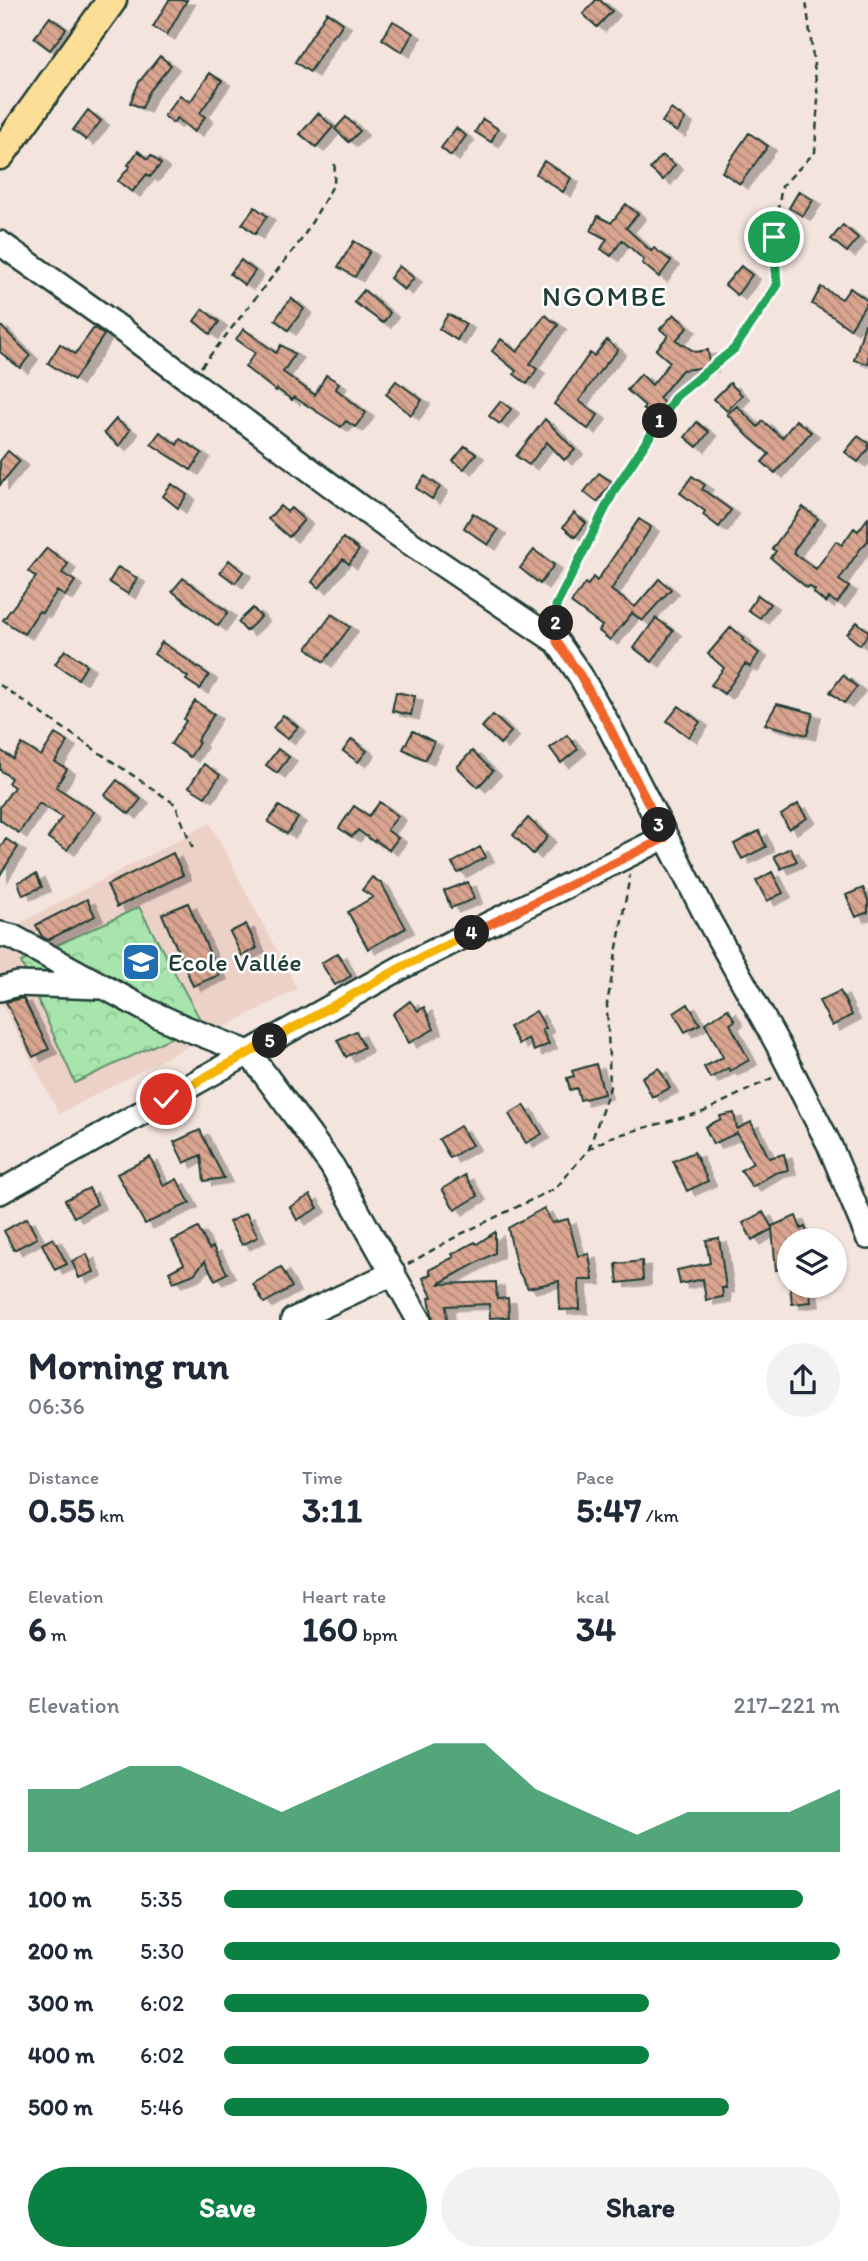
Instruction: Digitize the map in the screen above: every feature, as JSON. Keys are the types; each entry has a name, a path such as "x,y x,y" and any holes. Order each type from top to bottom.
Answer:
{"main road":[{"path":"0,155 112,0"}],"street":[{"path":"0,243 391,530 557,642 580,675 610,728 665,838 790,1069 829,1144 868,1237"},
{"path":"0,1192 404,966 665,838"},
{"path":"0,934 13,937 183,1027 248,1053 332,1166 419,1320"},
{"path":"0,989 18,984 105,987"},
{"path":"293,1320 393,1273"}],"path":[{"path":"557,642 556,606 615,489 676,396 734,349 777,286 774,237 782,186 815,152 818,98 806,0"},
{"path":"191,381 302,239 334,184 335,160"},
{"path":"0,685 175,804 194,851"},
{"path":"589,1149 610,1087 607,1004 633,855"},
{"path":"393,1273 459,1235 556,1188 589,1149 611,1137 703,1112 790,1069"}],"shaded area":[{"name":"Ecole Vallée","path":"210,823 297,989 59,1114 0,1000 0,934"}],"green space":[{"path":"139,907 202,1023 75,1083 21,962"}],"building":[{"path":"169,0 187,0 167,35 153,27"},
{"path":"596,0 600,0 612,11 597,27 583,14"},
{"path":"327,12 343,23 310,72 295,62"},
{"path":"50,17 66,29 50,50 34,38"},
{"path":"393,21 413,33 402,52 382,39"},
{"path":"160,56 171,65 149,92 142,108 130,103 139,82"},
{"path":"210,73 222,81 200,113 205,117 194,132 177,118 173,123 164,116 180,95 190,102"},
{"path":"671,109 685,119 677,132 662,122"},
{"path":"88,110 101,121 86,140 73,130"},
{"path":"318,113 333,127 316,147 300,134"},
{"path":"346,117 360,131 349,142 335,129"},
{"path":"483,119 498,129 491,142 475,132"},
{"path":"456,128 466,136 451,156 441,148"},
{"path":"749,133 768,146 740,184 722,172"},
{"path":"138,151 148,159 151,155 161,164 150,177 147,174 132,192 118,181"},
{"path":"662,155 675,165 663,180 650,169"},
{"path":"544,161 571,178 563,192 536,174"},
{"path":"799,191 813,200 803,216 789,208"},
{"path":"626,204 638,214 626,228 651,251 654,248 671,261 659,277 642,263 644,260 622,240 611,256 601,249 607,239 591,231 598,216 611,223"},
{"path":"255,207 267,216 255,234 242,224"},
{"path":"843,225 858,238 847,252 831,239"},
{"path":"354,241 370,251 355,277 338,267"},
{"path":"241,260 255,271 245,285 230,274"},
{"path":"399,266 414,278 404,290 390,278"},
{"path":"741,266 752,275 737,295 725,285"},
{"path":"821,287 842,299 850,288 868,301 850,329 812,304"},
{"path":"364,290 390,313 383,323 354,302"},
{"path":"291,298 304,309 288,330 275,320"},
{"path":"203,309 219,322 210,334 194,321"},
{"path":"448,314 466,324 457,340 439,329"},
{"path":"674,314 688,327 676,340 695,352 708,350 710,367 682,370 659,398 664,403 652,416 627,390 641,374 652,385 670,362 656,350 668,336 660,329"},
{"path":"545,315 558,325 530,364 537,369 527,384 492,351 501,339 517,352"},
{"path":"865,324 868,324 868,364 854,360"},
{"path":"0,325 30,355 20,368 0,352"},
{"path":"94,328 104,335 74,380 48,363 60,344 75,354"},
{"path":"244,329 276,353 281,345 295,354 283,372 315,395 326,375 339,383 336,389 366,413 355,427 346,421 341,427 294,397 292,400 277,389 276,391 245,367 255,353 236,339"},
{"path":"607,340 618,350 579,401 598,415 588,429 554,404 590,353 594,356"},
{"path":"396,381 422,400 411,415 386,394"},
{"path":"730,383 742,395 727,411 714,399"},
{"path":"501,401 511,409 500,424 489,416"},
{"path":"737,406 758,427 763,421 782,438 796,420 811,432 775,473 762,462 769,454 727,414"},
{"path":"116,419 130,430 119,446 104,433"},
{"path":"545,419 575,450 564,460 547,442 529,465 516,456"},
{"path":"697,422 709,432 697,447 685,437"},
{"path":"160,432 177,445 180,439 202,453 191,470 151,444"},
{"path":"858,436 868,443 868,449 858,462 845,452"},
{"path":"465,446 476,454 464,469 453,461"},
{"path":"8,451 20,461 0,485 0,461"},
{"path":"599,473 612,482 597,502 584,492"},
{"path":"425,476 440,487 432,499 416,488"},
{"path":"692,476 705,485 702,489 731,510 719,527 703,515 705,511 680,493"},
{"path":"172,484 187,495 178,508 163,496"},
{"path":"280,506 287,512 291,508 304,520 289,537 268,519"},
{"path":"803,507 818,519 794,553 816,569 836,541 842,545 854,528 858,531 868,518 868,541 839,580 849,587 837,603 829,598 826,603 814,593 815,590 809,586 807,588 771,558 776,551 772,549"},
{"path":"473,513 498,530 488,545 464,528"},
{"path":"574,513 586,523 575,537 563,527"},
{"path":"639,519 651,527 611,590 635,607 659,579 671,589 642,621 632,613 610,640 599,631 602,626 571,603 585,583 588,585 593,577 597,581"},
{"path":"343,538 359,550 349,564 343,559 319,588 312,582"},
{"path":"47,548 68,564 62,573 75,581 65,596 57,591 42,613 39,611 24,634 3,620 36,577 28,571"},
{"path":"534,550 554,565 540,584 520,568"},
{"path":"229,560 243,572 235,583 220,572"},
{"path":"118,567 137,578 128,594 109,582"},
{"path":"183,578 228,612 218,626 172,591"},
{"path":"758,595 770,604 760,618 748,610"},
{"path":"253,608 261,617 246,631 238,622"},
{"path":"332,614 350,627 324,662 307,648"},
{"path":"656,618 673,631 652,662 634,648"},
{"path":"857,622 868,631 860,645 847,634"},
{"path":"731,627 759,653 750,667 745,664 724,694 711,685 724,668 708,654"},
{"path":"162,642 209,675 200,689 186,680 188,677 154,654"},
{"path":"65,650 87,665 78,679 55,664"},
{"path":"843,675 857,687 844,703 830,692"},
{"path":"396,692 415,696 411,715 392,711"},
{"path":"195,701 214,714 190,757 171,744"},
{"path":"777,704 813,713 807,735 765,724"},
{"path":"679,706 700,722 689,737 667,721"},
{"path":"283,715 298,727 287,739 273,728"},
{"path":"493,715 511,732 500,744 482,727"},
{"path":"413,731 434,742 425,760 403,749"},
{"path":"55,734 68,742 55,762 67,769 56,787 94,812 67,850 48,838 62,817 39,803 19,833 0,820 0,807 14,787 8,783 11,778 0,770 0,750 13,759 22,744 41,756"},
{"path":"567,735 578,749 561,763 550,748"},
{"path":"352,739 367,751 358,762 343,751"},
{"path":"278,749 289,757 277,773 266,765"},
{"path":"472,751 493,771 478,787 457,767"},
{"path":"204,764 220,775 205,797 189,787"},
{"path":"117,780 141,799 129,814 105,795"},
{"path":"380,802 398,816 387,830 398,838 389,850 358,830 352,837 339,828 354,806 369,816"},
{"path":"798,804 807,818 789,829 781,815"},
{"path":"279,806 298,818 287,834 268,822"},
{"path":"528,818 548,837 533,854 513,835"},
{"path":"759,831 766,847 742,859 734,844"},
{"path":"6,839 18,847 0,875 0,848"},
{"path":"480,847 486,857 458,873 452,863"},
{"path":"790,848 797,861 781,869 774,856"},
{"path":"173,853 183,875 117,907 107,885"},
{"path":"772,872 783,893 767,901 756,881"},
{"path":"36,874 42,887 23,895 18,882"},
{"path":"372,877 381,883 406,928 368,949 348,912 373,897 362,890"},
{"path":"468,882 474,899 451,908 444,891"},
{"path":"863,888 868,900 868,912 856,917 846,895"},
{"path":"87,899 95,916 48,940 42,937 36,925"},
{"path":"188,903 219,975 193,986 162,914"},
{"path":"246,924 257,948 242,956 230,932"},
{"path":"338,953 351,976 335,985 321,963"},
{"path":"840,991 852,1015 832,1026 819,1001"},
{"path":"23,998 49,1049 33,1057 6,1002"},
{"path":"410,1001 418,1011 424,1007 434,1029 409,1043 393,1014"},
{"path":"688,1004 700,1024 685,1032 674,1013"},
{"path":"728,1009 735,1021 730,1024 749,1060 710,1078 704,1067 723,1057 705,1023"},
{"path":"536,1011 546,1028 542,1030 549,1044 534,1051 528,1038 519,1044 509,1027"},
{"path":"356,1031 364,1047 346,1057 337,1040"},
{"path":"596,1064 604,1094 580,1100 577,1088 570,1090 567,1078 574,1076 572,1071"},
{"path":"659,1068 670,1088 652,1097 642,1077"},
{"path":"524,1105 542,1134 526,1143 509,1114"},
{"path":"734,1113 737,1129 751,1122 769,1158 784,1154 788,1170 775,1173 752,1187 741,1170 753,1163 737,1133 713,1144 705,1127 721,1119 720,1116"},
{"path":"460,1126 472,1145 450,1158 439,1139"},
{"path":"200,1130 224,1178 204,1181 201,1155 184,1163 174,1142"},
{"path":"694,1152 708,1181 687,1191 673,1161"},
{"path":"150,1157 164,1186 177,1179 190,1203 145,1224 117,1174"},
{"path":"465,1175 478,1196 455,1210 442,1189"},
{"path":"89,1188 97,1204 74,1217 65,1200"},
{"path":"310,1195 318,1208 297,1220 290,1207"},
{"path":"544,1208 552,1223 568,1219 578,1256 589,1254 593,1280 579,1280 580,1309 560,1310 559,1281 528,1288 517,1269 508,1228"},
{"path":"763,1212 772,1228 796,1216 801,1228 777,1228 777,1270 772,1229 752,1240 743,1223"},
{"path":"246,1213 258,1237 242,1245 229,1222"},
{"path":"27,1218 37,1238 14,1250 4,1231"},
{"path":"198,1228 209,1249 213,1247 227,1273 215,1280 205,1261 194,1274 174,1282 169,1272 184,1264 172,1241"},
{"path":"495,1232 495,1253 438,1284 496,1282 497,1299 508,1298 509,1317 490,1318 489,1304 446,1306 447,1320 433,1320 429,1298 432,1297 423,1278 431,1274 429,1270 454,1257 452,1254 475,1242 477,1244"},
{"path":"53,1238 67,1264 55,1270 42,1244"},
{"path":"719,1238 726,1288 722,1288 723,1297 706,1300 703,1279 680,1284 677,1270 710,1263 706,1240"},
{"path":"87,1254 94,1272 79,1278 72,1261"},
{"path":"642,1261 643,1280 618,1283 616,1264"},
{"path":"281,1267 292,1287 264,1303 253,1284"},
{"path":"791,1298 810,1298 811,1302 792,1304"}],"place":[{"name":"Ecole Vallée","path":"141,962"}],"district":[{"name":"NGOMBE","path":"605,296"}],"route":[{"path":"166,1099 404,966 665,838 610,728 580,675 557,642 556,606 615,489 676,396 734,349 777,286 774,237"}]}
